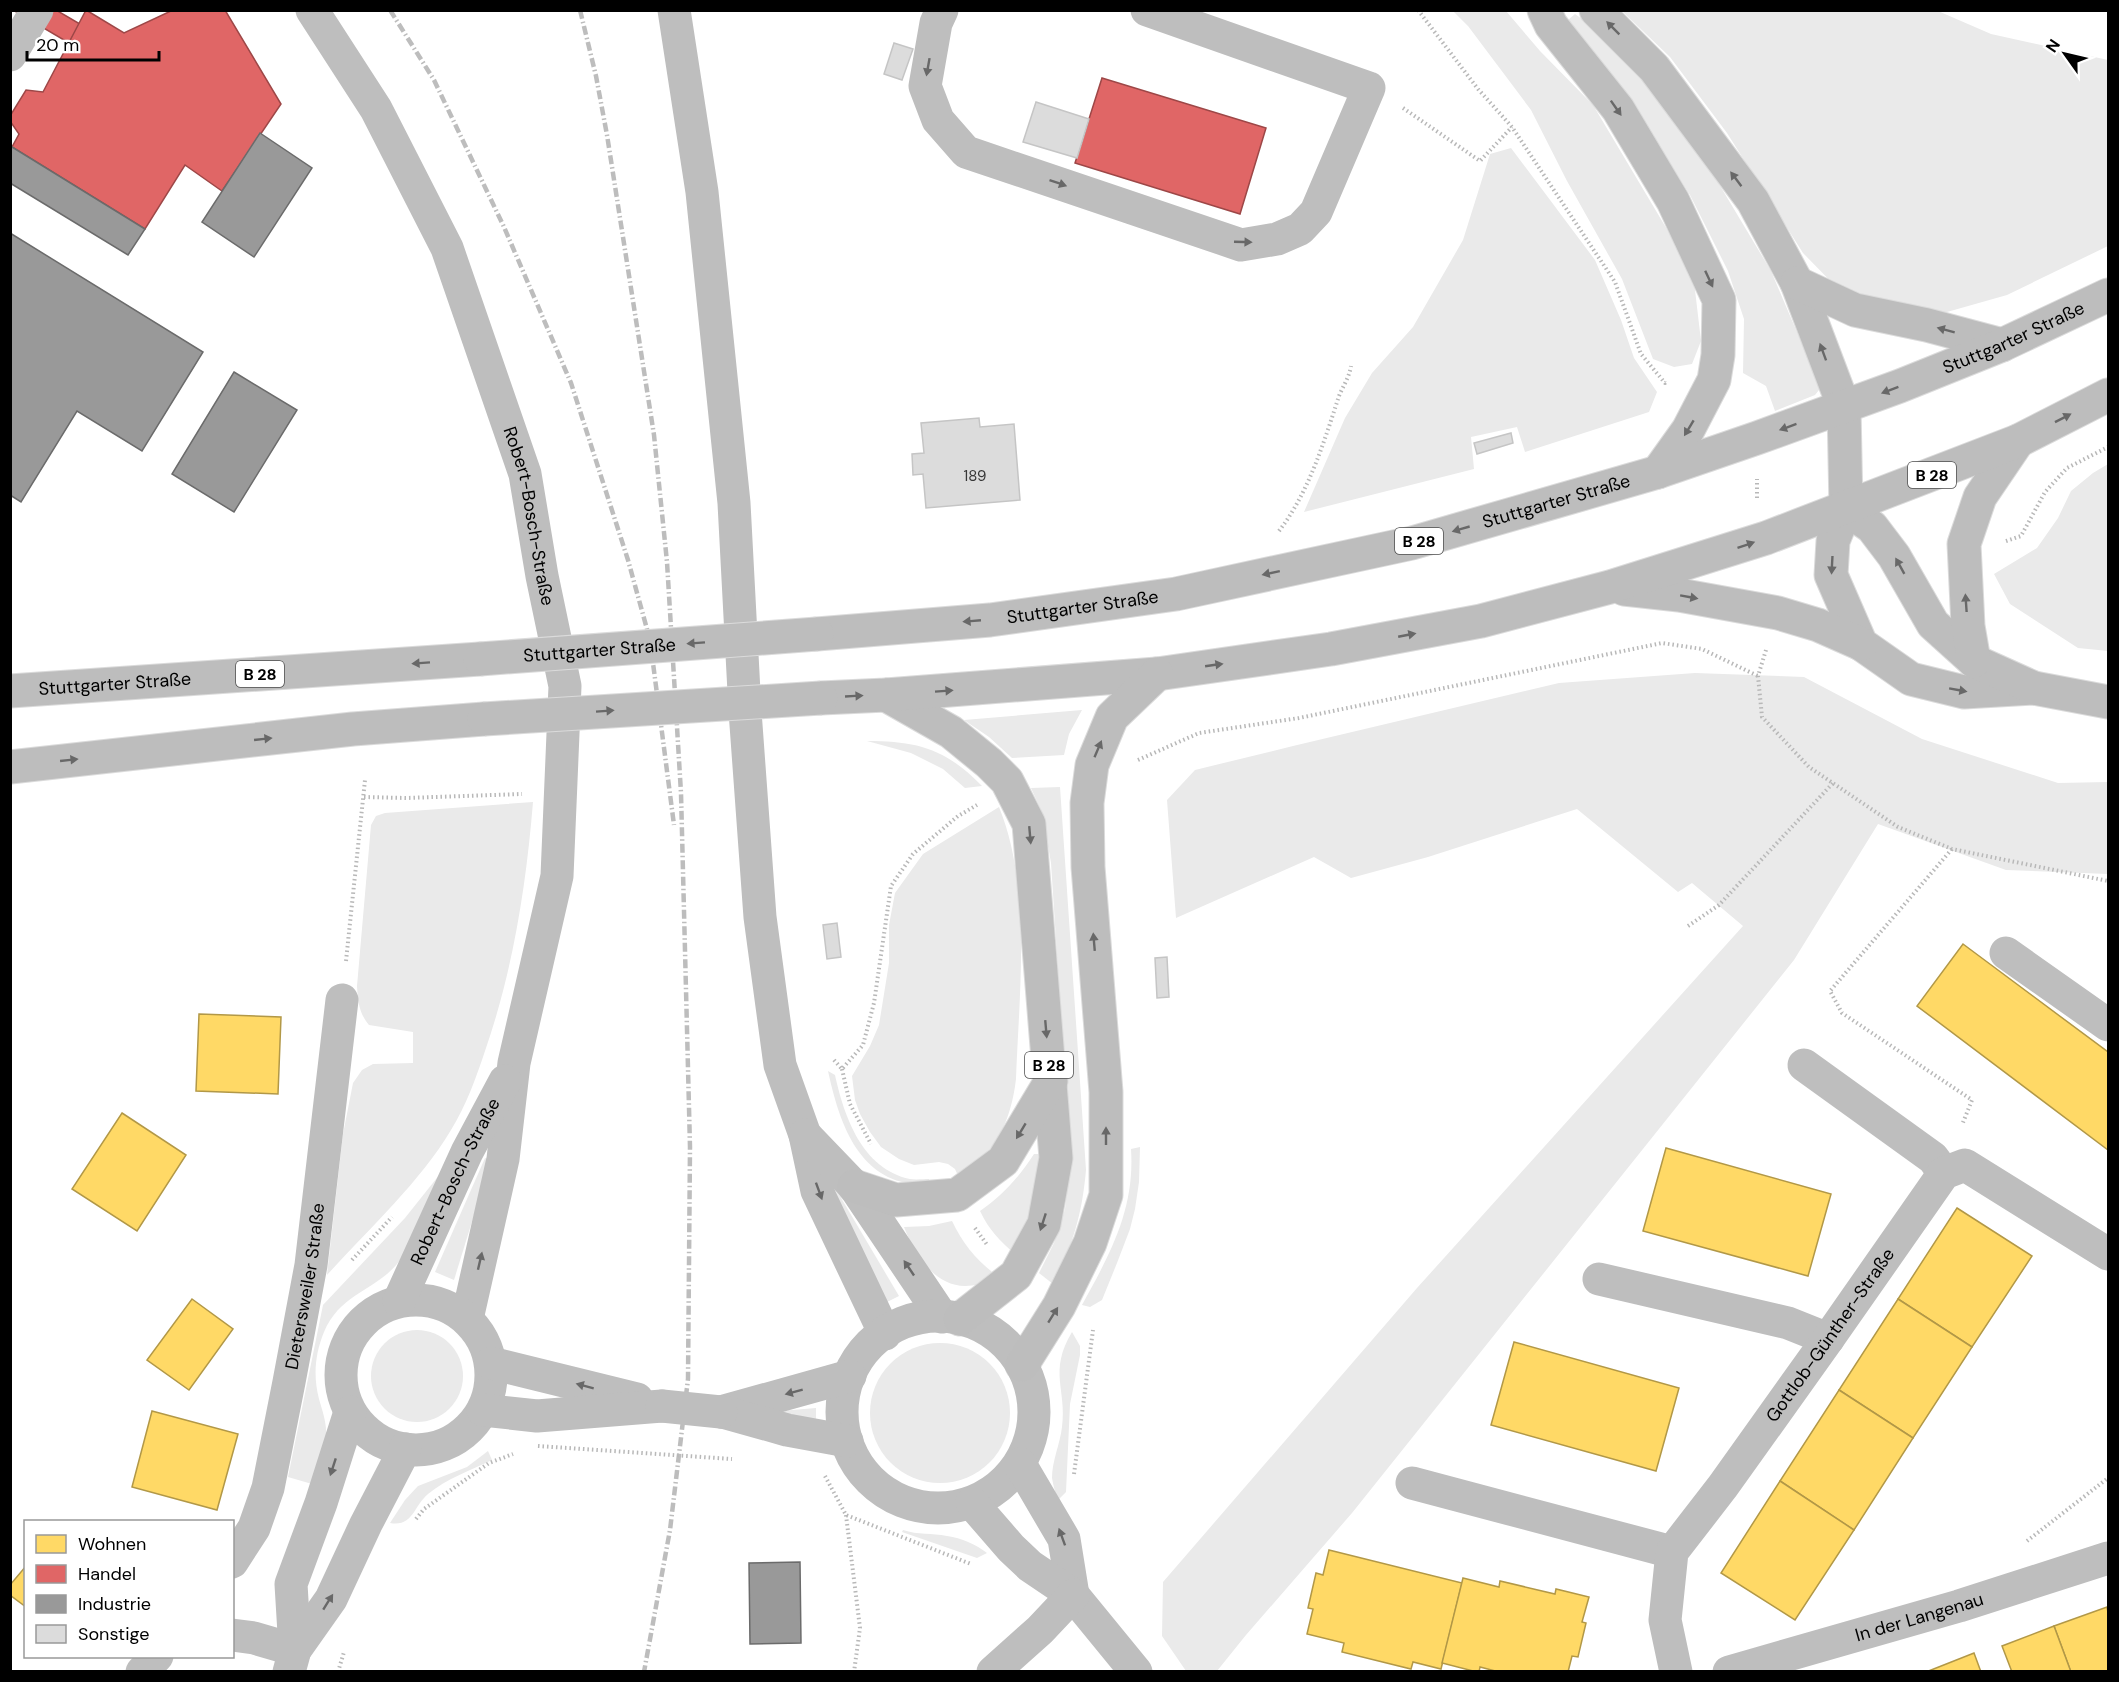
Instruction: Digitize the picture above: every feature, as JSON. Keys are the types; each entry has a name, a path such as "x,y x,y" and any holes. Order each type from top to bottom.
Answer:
{"main road":[{"path":"1544,10 1551,25 1618,109 1673,201 1719,300 1718,355 1714,380 1688,430 1658,472"},
{"path":"1596,10 1654,68 1753,201 1797,283 1844,407 1845,509 1833,541 1831,575 1861,644"},
{"path":"1797,283 1855,310 1927,325 2002,345"},
{"name":"Stuttgarter Straße","path":"20,687 480,659 817,634 990,620 1176,594 1412,543 1658,472 1844,407 2002,345 2109,295"},
{"name":"B 28","path":"10,767 353,729 886,695 1156,674 1331,649 1470,623 1610,587 1766,538 2018,441 2109,395"},
{"path":"1974,661 1968,626 1964,544 1980,497 2018,441"},
{"path":"1845,509 1872,527 1894,556 1933,624 1974,661 2034,688 2109,702"},
{"path":"1610,587 1679,595 1778,613 1818,625 1861,644 1911,679 1964,692 2034,688"},
{"path":"1022,1365 1064,1296 1090,1243 1106,1195 1106,1092 1088,867 1087,803 1092,765 1112,717 1156,674"},
{"name":"B 28","path":"886,695 951,732 989,763 1007,781 1029,824 1056,1158 1044,1224 1016,1275 951,1318"},
{"path":"854,1186 896,1200 957,1195 1003,1161 1051,1081"}],"street":[{"path":"10,55 37,10"},
{"name":"Robert-Bosch-Straße","path":"312,10 376,109 447,248 525,474 542,576 565,686 557,876 514,1063 503,1160 467,1318"},
{"path":"674,10 702,192 734,503 760,917 780,1065 805,1135 818,1191 885,1334"},
{"path":"942,10 936,23 925,86 938,120 966,152 1241,245 1277,239 1300,229 1316,212 1369,88 1148,10"},
{"path":"2007,953 2109,1025"},
{"name":"Dietersweiler Straße","path":"234,1559 254,1528 268,1488 291,1371 311,1264 342,1000"},
{"name":"Robert-Bosch-Straße","path":"399,1301 468,1152 514,1063"},
{"path":"1804,1065 1933,1158 1944,1173 1965,1165 2109,1254"},
{"path":"805,1135 854,1186 951,1318"},
{"name":"Gottlob-Günther-Straße","path":"1672,1552 1723,1486 1828,1340 1944,1173"},
{"path":"1599,1279 1788,1323 1828,1340"},
{"path":"424,1299 447,1305 467,1318 483,1338 491,1363 490,1389 483,1410 469,1428 451,1442 428,1449 405,1449 383,1443 365,1430 351,1412 342,1390 341,1366 348,1344 360,1324 378,1310 399,1301 424,1299"},
{"path":"951,1318 985,1328 1006,1344 1022,1365 1032,1389 1035,1414 1030,1440 1020,1464 999,1487 972,1503 950,1508 928,1508 906,1503 886,1493 869,1479 856,1461 847,1441 843,1409 850,1376 870,1345 902,1324 951,1318"},
{"path":"491,1363 662,1406 721,1412 787,1430 847,1441"},
{"path":"721,1412 850,1376"},
{"path":"483,1410 538,1431 662,1406"},
{"path":"292,1661 291,1584 351,1412"},
{"path":"292,1661 331,1599 405,1449"},
{"path":"1020,1464 1064,1539 1072,1595"},
{"path":"1412,1483 1672,1552 1665,1620 1676,1671"},
{"path":"972,1503 1030,1566 1072,1595 1136,1671"},
{"name":"In der Langenau","path":"1730,1671 1959,1606 2109,1558"},
{"path":"993,1671 1040,1630 1072,1595"},
{"path":"234,1635 254,1638 292,1661"},
{"path":"142,1671 155,1658"}],"path":[{"path":"1418,10 1478,89 1512,127 1615,282 1641,354 1665,383 1684,373 1714,380"},
{"path":"1369,88 1382,94 1480,161 1512,127"},
{"path":"1278,533 1292,514 1328,434 1351,366"},
{"path":"1757,438 1756,515 1766,538"},
{"path":"1134,762 1199,733 1299,718 1662,643 1702,649 1758,676 1762,717 1809,767 1898,827 1952,849 2109,881"},
{"path":"342,1000 365,780"},
{"path":"1688,926 1719,904 1833,783"},
{"path":"364,797 517,794"},
{"path":"842,1070 863,1045 874,1003 891,886 913,854 957,816 973,808"},
{"path":"1944,1173 1972,1100 1842,1013 1830,991 1952,849"},
{"path":"834,1060 842,1070 850,1104 872,1146"},
{"path":"1073,1479 1093,1331"},
{"path":"528,1449 538,1431 742,1459"},
{"path":"411,1525 424,1509 489,1463 519,1453"},
{"path":"823,1472 846,1515 860,1628 854,1671"},
{"path":"846,1515 978,1567"},
{"path":"338,1671 347,1643"}],"shaded area":[{"path":"1453,11 1506,11 1540,51 1593,105 1693,273 1701,341 1692,364 1674,367 1653,359 1622,279 1567,181 1531,110 1468,26"},
{"path":"1622,11 1938,11 1991,34 2108,60 2108,246 2007,295 1947,312 1906,317 1845,296 1803,253 1727,133 1670,57"},
{"path":"1575,14 1604,35 1648,83 1704,159 1771,271 1819,384 1819,390 1815,395 1775,411 1766,386 1743,373 1744,319 1728,271 1690,195 1631,101 1568,20"},
{"path":"1511,148 1595,260 1621,320 1634,358 1657,392 1649,412 1525,452 1517,427 1471,437 1474,469 1304,512 1345,418 1372,373 1413,327 1463,240 1490,154"},
{"path":"2108,464 2108,651 2078,648 2010,604 1994,574 2037,548 2058,518 2071,491"},
{"path":"1695,673 1804,677 1922,739 2058,783 2108,782 2108,874 2006,870 1878,824 1794,960 1352,1513 1217,1671 1186,1671 1162,1636 1163,1582 1417,1288 1743,926 1692,883 1678,892 1577,809 1428,857 1351,878 1314,857 1176,918 1167,800 1195,770 1293,746 1559,683"},
{"path":"1082,710 1069,734 1064,755 1012,758 989,737 964,720"},
{"path":"867,741 916,745 930,750 956,763 982,786 965,788 943,769 911,753"},
{"path":"1060,787 1086,1170 1076,1229 1053,1284 1039,1273 1054,1243 1065,1209 1072,1145 1065,1077 1051,863 1042,812 1031,788"},
{"path":"533,802 522,897 511,959 495,1021 466,1102 451,1130 424,1168 393,1205 327,1275 343,1134 353,1083 362,1070 373,1064 413,1063 413,1032 369,1025 361,1012 359,1002 357,986 371,825 376,816 385,813"},
{"path":"999,807 1009,838 1020,906 1021,977 1016,1079 1010,1109 999,1135 982,1158 959,1178 955,1169 948,1164 939,1162 914,1165 899,1159 881,1147 860,1114 855,1100 852,1076 870,1046 879,1025 889,963 889,925 895,893 923,854"},
{"path":"828,1071 835,1075 850,1123 868,1153 893,1173 910,1179 929,1179 929,1185 909,1184 888,1177 861,1155 843,1123"},
{"path":"1140,1147 1139,1182 1130,1229 1102,1300 1090,1307 1082,1305 1111,1249 1125,1212 1131,1171 1131,1149"},
{"path":"1034,1154 1043,1154 1037,1200 1015,1254 995,1235 980,1211 1010,1185"},
{"path":"485,1158 491,1160 454,1280 435,1272"},
{"path":"444,1169 423,1219 404,1255 388,1273 339,1309 324,1332 317,1357 316,1373 317,1390 326,1426 324,1447 312,1484 288,1477 323,1305 405,1218"},
{"path":"834,1186 899,1296 885,1303 829,1189"},
{"path":"952,1221 971,1251 996,1275 979,1284 965,1286 953,1284 941,1279 923,1262 904,1227 929,1226"},
{"path":"417,1330 435,1333 450,1343 460,1358 463,1376 460,1394 450,1409 435,1419 417,1422 399,1419 384,1409 374,1394 371,1376 374,1358 384,1343 399,1333"},
{"path":"1072,1332 1080,1346 1080,1355 1070,1404 1066,1492 1057,1501 1052,1478 1063,1414 1061,1358"},
{"path":"940,1343 967,1349 979,1355 989,1364 998,1374 1004,1386 1010,1413 1004,1440 998,1452 989,1462 979,1471 967,1477 940,1483 913,1477 901,1471 891,1462 882,1452 876,1440 870,1413 876,1386 882,1374 891,1364 901,1355 913,1349"},
{"path":"816,1408 816,1425 756,1413"},
{"path":"488,1451 492,1460 435,1489 423,1499 404,1522 390,1523 405,1500 418,1486 467,1467"},
{"path":"903,1530 958,1538 987,1553 977,1558 902,1532"}],"building: Wohnen":[{"path":"1963,944 2108,1052 2108,1150 1917,1006"},
{"path":"199,1014 281,1017 278,1094 196,1091"},
{"path":"122,1113 186,1155 137,1231 72,1189"},
{"path":"1666,1148 1831,1194 1808,1276 1643,1231"},
{"path":"1957,1208 2032,1256 1972,1347 1898,1299"},
{"path":"192,1299 233,1329 189,1390 147,1360"},
{"path":"1898,1299 1972,1347 1913,1438 1839,1390"},
{"path":"1514,1342 1679,1388 1656,1471 1491,1425"},
{"path":"1839,1390 1913,1438 1854,1530 1780,1481"},
{"path":"152,1411 238,1434 217,1510 132,1487"},
{"path":"1780,1481 1854,1530 1795,1620 1721,1573"},
{"path":"1329,1550 1462,1583 1441,1669 1413,1662 1411,1669 1342,1652 1344,1643 1307,1634 1313,1609 1308,1608 1316,1573 1323,1575"},
{"path":"24,1568 24,1606 10,1595 10,1585"},
{"path":"1463,1578 1499,1587 1500,1581 1555,1594 1556,1589 1589,1597 1582,1622 1586,1623 1578,1657 1572,1656 1568,1672 1499,1672 1480,1667 1477,1672 1442,1663"},
{"path":"2107,1607 2108,1672 2071,1672 2054,1626"},
{"path":"2054,1626 2071,1672 2012,1672 2002,1646"},
{"path":"1974,1653 1981,1672 1926,1672"}],"building: Handel":[{"path":"13,10 56,10 80,24 69,43"},
{"path":"86,10 124,33 173,10 225,10 281,104 222,191 185,165 145,229 12,147 19,134 10,121 10,116 26,90 43,92"},
{"path":"1102,78 1266,128 1240,214 1075,163"}],"building: Industrie":[{"path":"260,133 312,168 254,257 202,222"},
{"path":"12,147 145,229 128,255 10,183 10,149"},
{"path":"10,233 203,352 142,451 77,411 21,502 10,495"},
{"path":"234,372 297,410 234,512 172,474"},
{"path":"800,1562 801,1643 750,1644 749,1563"}],"building: Sonstige":[{"path":"894,43 913,49 902,80 884,74"},
{"path":"1036,102 1089,119 1077,158 1023,142"},
{"path":"979,418 980,427 1014,424 1020,500 926,508 923,474 913,475 912,454 924,453 921,423"},
{"path":"1511,433 1513,443 1477,454 1474,443"},
{"path":"837,923 841,957 827,959 823,925"},
{"path":"1167,957 1169,997 1157,998 1155,958"}],"railway":[{"path":"390,10 434,80 504,227 571,383 628,560 650,640 674,825"},
{"path":"580,10 607,135 654,435 667,562 681,793 690,1147 688,1379 670,1530 644,1672"}]}
